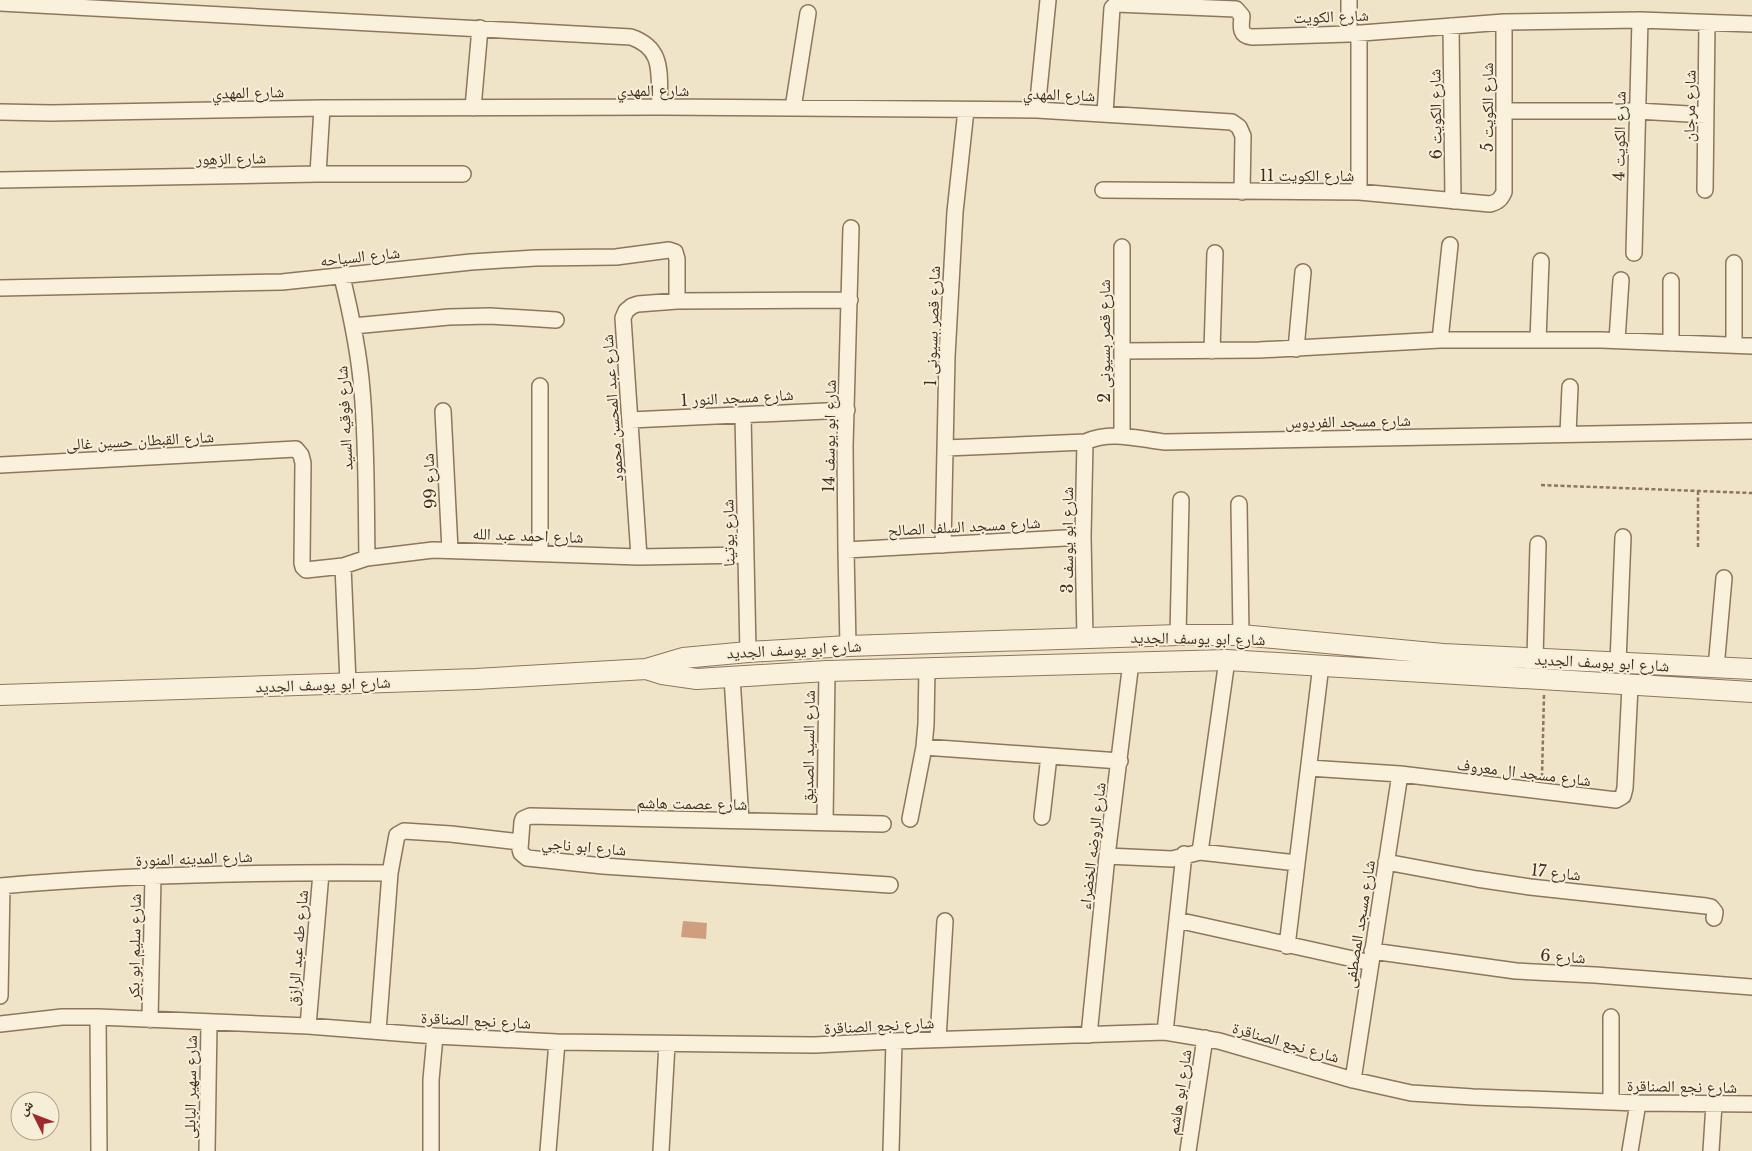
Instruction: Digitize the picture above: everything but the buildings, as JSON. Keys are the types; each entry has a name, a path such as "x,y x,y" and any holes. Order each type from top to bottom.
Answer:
{"street":[{"path":"1038,110 1048,0"},
{"path":"1349,0 1354,34 1359,192"},
{"path":"0,3 631,37 643,41 652,49 657,60 660,107"},
{"name":"شارع الكويت","path":"1105,113 1113,6 1116,4 1236,9 1242,16 1240,29 1248,36 1354,34 1504,22 1640,20 1752,24"},
{"path":"793,108 808,13"},
{"name":"شارع الكويت 4","path":"1634,253 1640,20"},
{"name":"شارع الكويت 5","path":"1504,22 1504,192"},
{"name":"شارع مرجان","path":"1705,190 1707,23"},
{"name":"شارع الكويت 6","path":"1451,26 1454,201"},
{"path":"473,108 480,28"},
{"name":"شارع المهدي","path":"0,112 51,113 322,108 660,107 1038,110 1105,113 1232,122 1239,127 1243,136 1242,192"},
{"path":"318,174 322,108"},
{"name":"شارع قصر بسيونى 1","path":"943,545 948,356 955,212 966,110"},
{"path":"1504,111 1637,111 1706,115"},
{"name":"شارع الزهور","path":"0,180 318,174 463,174"},
{"name":"شارع الكويت 11","path":"1104,190 1359,192 1490,204 1502,198 1504,192"},
{"name":"شارع ابو يوسف 14","path":"848,646 846,550 847,410 851,228"},
{"path":"1440,340 1450,245"},
{"name":"شارع قصر بسيونى 2","path":"1122,247 1122,435"},
{"name":"شارع السياحه","path":"0,288 282,282 471,262 535,258 616,257 669,250 675,252 677,258 677,301"},
{"path":"1212,351 1215,253"},
{"path":"1538,340 1541,261"},
{"path":"1734,263 1734,345"},
{"path":"1296,349 1303,272"},
{"name":"شارع فوقيه السيد","path":"342,276 359,358 365,421 367,558"},
{"path":"1617,340 1621,280"},
{"path":"1671,281 1671,343"},
{"path":"677,301 850,300"},
{"name":"شارع عبد المحسن محمود","path":"639,557 624,318 626,311 638,304 677,301"},
{"path":"353,326 490,316 556,320"},
{"path":"1122,351 1296,349 1440,340 1617,340 1752,346"},
{"path":"540,386 540,552"},
{"path":"1568,434 1570,387"},
{"name":"شارع مسجد النور 1","path":"630,420 847,410"},
{"name":"شارع 99","path":"443,411 450,550"},
{"name":"شارع يوتينا","path":"743,415 748,652"},
{"name":"شارع مسجد الفردوس","path":"946,448 1085,442 1093,438 1122,435 1165,442 1752,432"},
{"name":"شارع ابو يوسف 3","path":"1085,442 1083,538 1085,638"},
{"name":"شارع القبطان حسين غالى","path":"0,466 296,449 301,455 302,563 306,570 311,571"},
{"path":"1178,635 1181,500"},
{"path":"1239,504 1240,635"},
{"path":"1618,663 1623,537"},
{"name":"شارع مسجد السلف الصالح","path":"846,550 1083,538"},
{"path":"1535,658 1538,544"},
{"name":"شارع احمد عبد الله","path":"311,571 343,566 367,558 402,553 450,550 639,557 746,554"},
{"path":"343,566 348,683"},
{"path":"1716,668 1724,578"},
{"name":"شارع ابو يوسف الجديد","path":"0,695 476,678 646,668 683,658 715,654 848,646 1178,635 1240,635 1443,654 1752,669"},
{"path":"715,654 705,662 705,669 708,675 723,677 741,821"},
{"path":"1442,675 1443,654"},
{"path":"1200,852 1227,660"},
{"name":"شارع ابو يوسف الجديد","path":"646,668 679,678 827,671 1227,660 1442,675 1752,692"},
{"name":"شارع الروضه الخضراء","path":"1089,1035 1131,662"},
{"path":"1287,946 1321,666"},
{"path":"910,819 924,747 927,669"},
{"name":"شارع السيد الصديق","path":"825,823 827,671"},
{"name":"شارع مسجد ال معروف","path":"1309,768 1400,774 1616,800 1623,796 1626,788 1630,686"},
{"path":"924,747 1120,762"},
{"path":"1042,818 1049,756"},
{"name":"شارع مسجد المصطفى","path":"1353,1080 1400,774"},
{"name":"شارع عصمت هاشم","path":"520,842 523,819 530,816 883,824"},
{"name":"شارع ابو ناجي","path":"378,1031 390,874 396,838 399,832 451,834 520,842 521,853 527,858 603,866 890,885"},
{"path":"1108,856 1172,859 1184,854 1200,852 1297,863"},
{"path":"1165,1032 1184,854"},
{"name":"شارع 17","path":"1386,862 1530,887 1712,907 1715,912 1714,918"},
{"name":"شارع المدينه المنورة","path":"1,886 153,876 321,873 390,874"},
{"name":"شارع طه عبد الرازق","path":"308,1026 321,873"},
{"name":"شارع سليم ابو بكر","path":"150,1020 153,876"},
{"path":"0,996 1,886"},
{"name":"شارع 6","path":"1177,920 1287,946 1372,957 1516,971 1752,987"},
{"path":"938,1039 945,921"},
{"path":"98,1017 99,1151"},
{"name":"شارع نجع الصناقرة","path":"0,1024 62,1018 98,1017 308,1026 435,1036 557,1042 668,1044 815,1045 894,1040 1165,1032 1205,1038 1247,1048 1353,1080 1410,1093 1638,1103 1752,1104"},
{"path":"1611,1017 1611,1102"},
{"name":"شارع سهير البابلى","path":"207,1151 209,1023"},
{"path":"431,1151 431,1080 435,1036"},
{"name":"شارع ابو هاشم","path":"1188,1151 1205,1038"},
{"path":"891,1151 894,1040"},
{"path":"548,1151 557,1042"},
{"path":"661,1151 668,1044"},
{"path":"1630,1151 1638,1103"},
{"path":"1711,1151 1714,1104"}],"path":[{"path":"1541,485 1752,493"},
{"path":"1698,491 1698,547"},
{"path":"1541,791 1544,681"}]}
